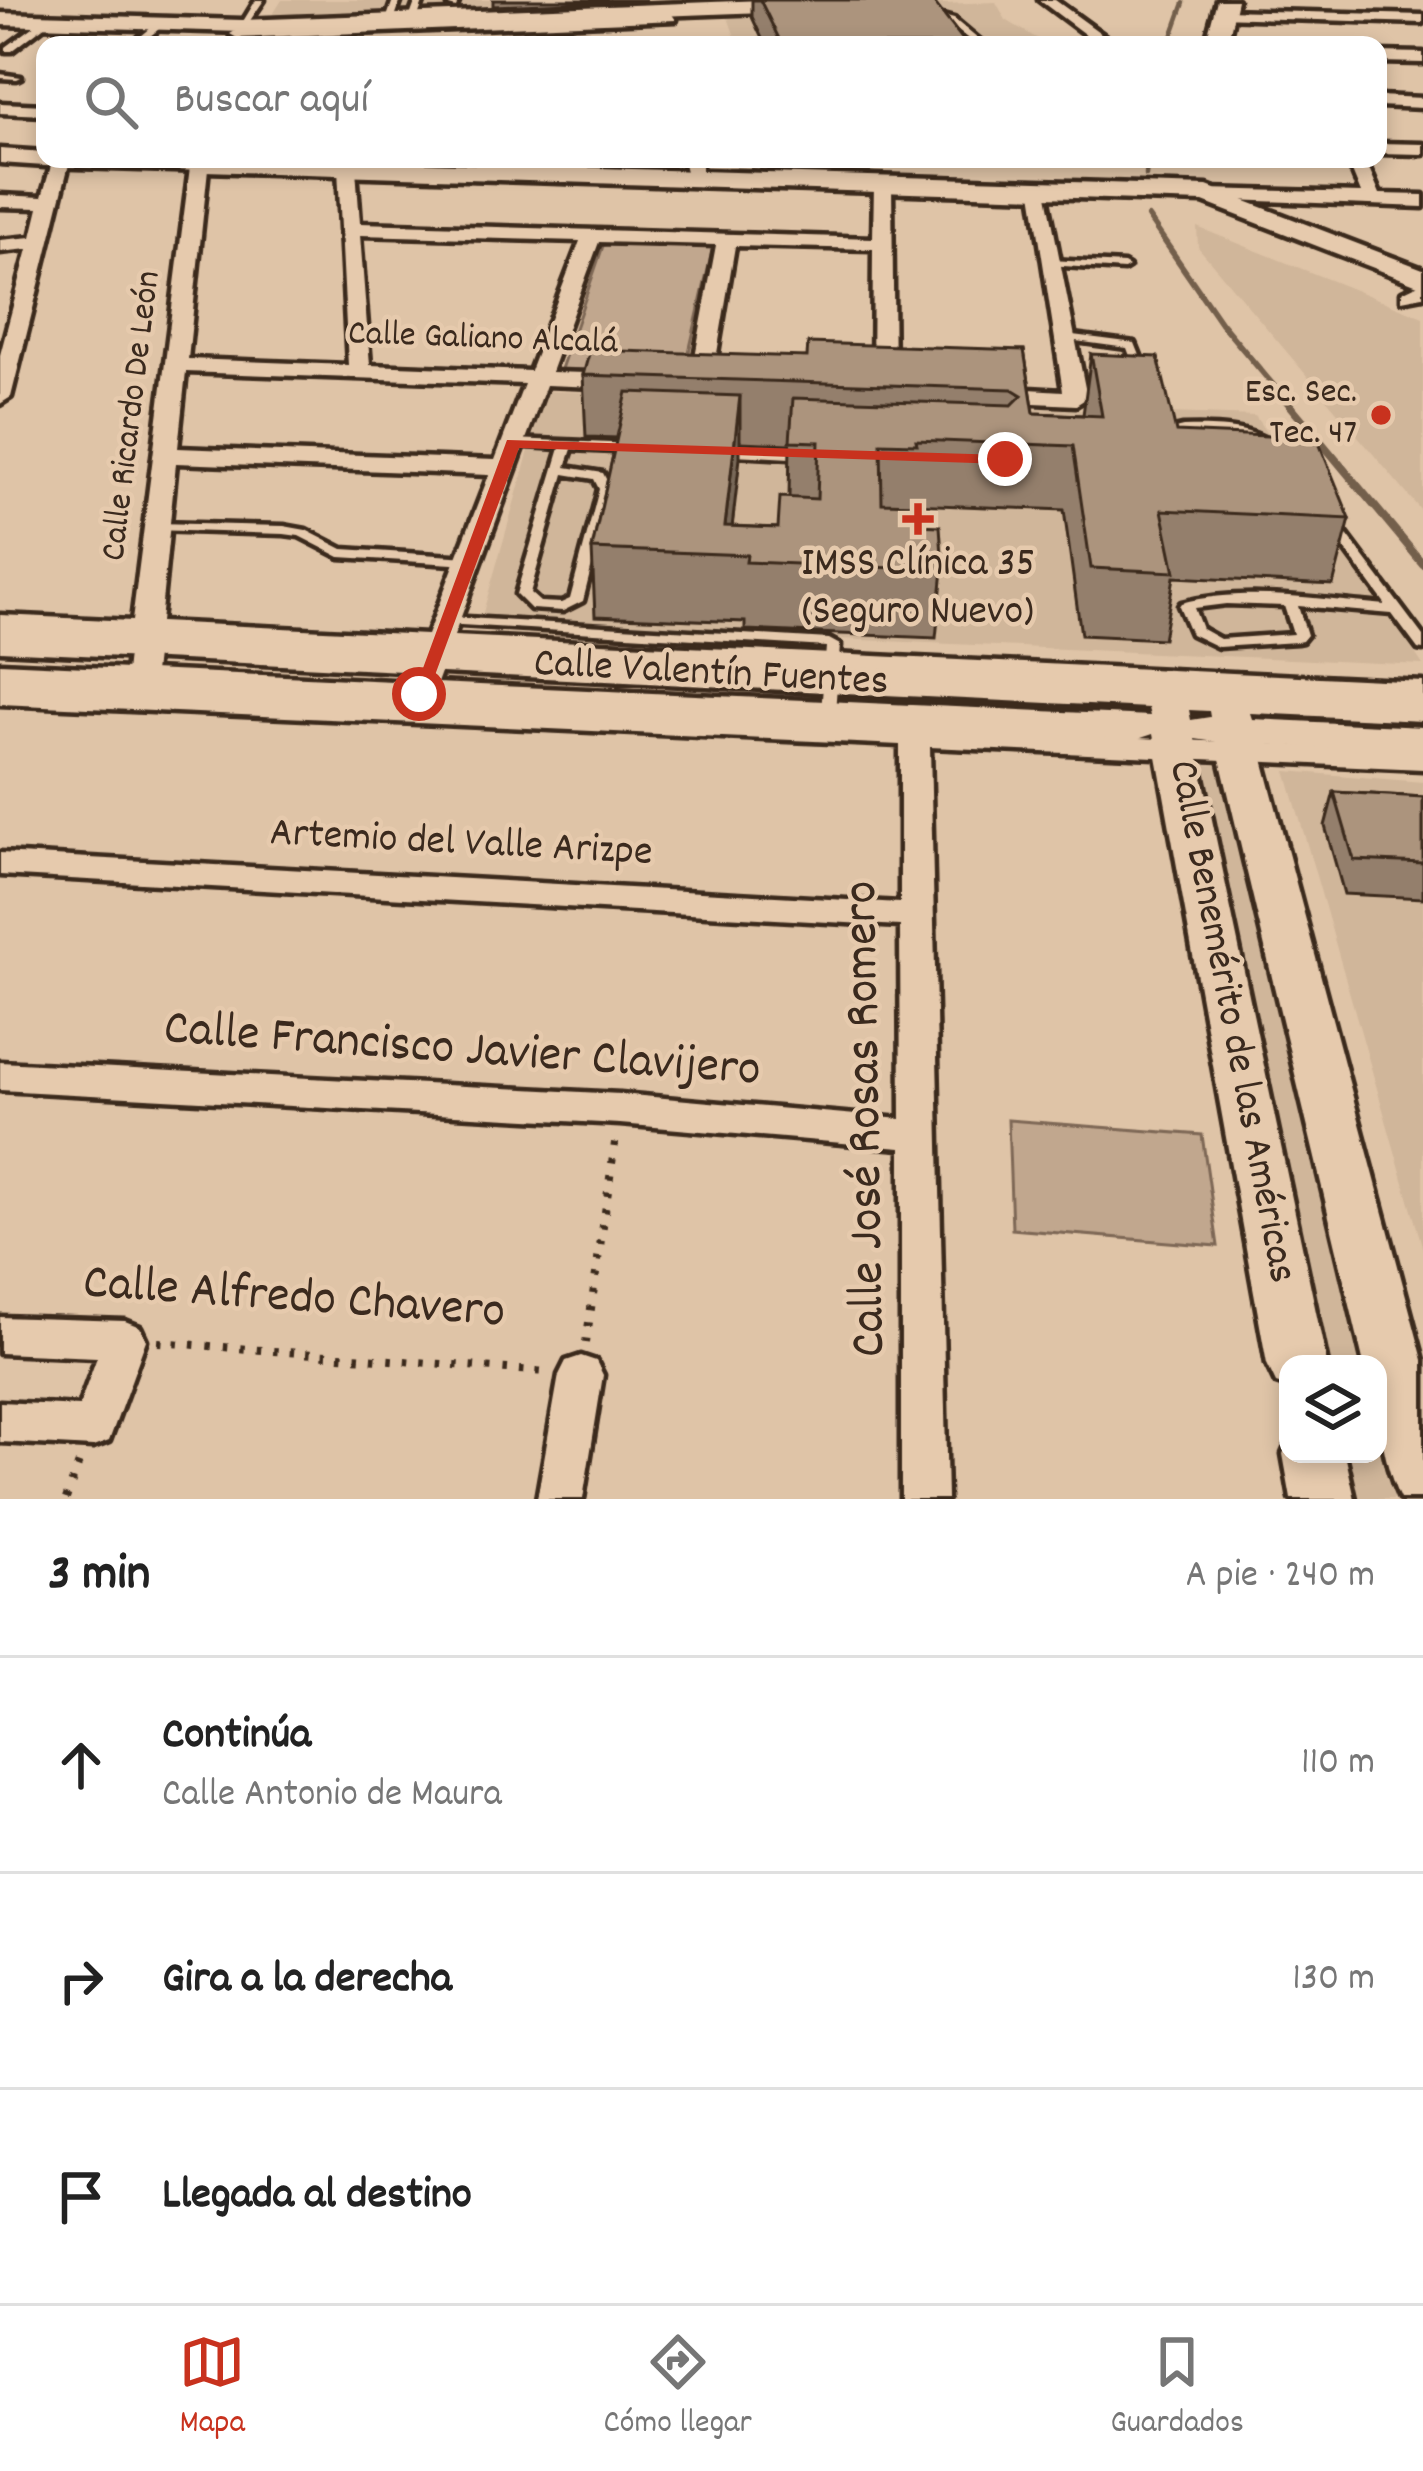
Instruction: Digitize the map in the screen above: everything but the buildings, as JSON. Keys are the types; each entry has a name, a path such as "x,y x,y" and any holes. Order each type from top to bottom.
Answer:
{"street":[{"path":"375,36 921,0"},
{"path":"1046,0 1096,36"},
{"path":"1225,7 1423,19"},
{"path":"238,35 394,10 672,19"},
{"path":"0,19 298,36"},
{"path":"1387,57 1423,58"},
{"path":"1387,101 1423,103"},
{"path":"0,108 36,110"},
{"path":"1387,148 1423,149"},
{"path":"0,156 36,158"},
{"path":"0,398 5,361 58,168"},
{"name":"Calle Ricardo De León","path":"142,654 199,168"},
{"path":"310,168 477,168"},
{"path":"592,168 693,170 884,186 1196,187 1423,201"},
{"path":"1360,168 1373,200"},
{"path":"347,170 355,229 359,372"},
{"path":"883,390 884,186"},
{"path":"1196,187 1190,212 1419,292"},
{"path":"976,393 1086,398 1065,337 1036,190"},
{"path":"0,201 47,203"},
{"path":"355,229 884,244"},
{"path":"0,623 142,654 436,654 591,237"},
{"name":"Calle Galiano Alcalá","path":"176,365 689,383 728,239"},
{"path":"0,246 38,242"},
{"path":"0,297 26,294"},
{"path":"165,455 503,469"},
{"name":"Calle Valentín Fuentes","path":"0,639 142,654 436,654 1231,716 1423,740"},
{"name":"Calle Valentín Fuentes","path":"0,675 142,654"},
{"name":"Calle Valentín Fuentes","path":"436,654 645,703 831,685"},
{"path":"1231,716 1423,691"},
{"path":"0,695 915,737 1170,713"},
{"path":"645,703 704,727"},
{"name":"Calle Valentín Fuentes","path":"1231,716 1423,709"},
{"name":"Calle Benemérito de las Américas","path":"1170,713 1295,1355"},
{"path":"1231,716 1423,760"},
{"name":"Calle Benemérito de las Américas","path":"1231,716 1423,1479"},
{"name":"Calle José Rosas Romero","path":"915,737 924,1499"},
{"name":"Artemio del Valle Arizpe","path":"0,864 916,915"},
{"name":"Calle Francisco Javier Clavijero","path":"0,1076 620,1109 918,1135"},
{"name":"Calle Alfredo Chavero","path":"0,1335 125,1340"},
{"path":"0,1422 93,1427 125,1340"},
{"path":"560,1499 581,1375"},
{"path":"1316,1463 1323,1499"}],"lane":[{"path":"238,35 260,0"},
{"path":"841,3 941,17 968,36"},
{"path":"3,52 47,21"},
{"path":"146,36 160,25"},
{"path":"0,76 17,77"},
{"path":"1051,263 1124,267"},
{"path":"1065,337 1131,345 1143,381"},
{"path":"1166,457 1164,434 1175,430 1255,434 1278,454"},
{"path":"513,443 655,449"},
{"path":"561,470 599,476 605,489 576,601 563,607 536,606 523,594 567,445"},
{"path":"699,451 830,455"},
{"path":"1318,504 1423,646"},
{"path":"156,527 284,530 302,533 340,553 469,561"},
{"path":"1291,605 1297,638 1218,643 1196,631 1186,606 1201,601 1291,605 1397,610"}],"path":[{"path":"581,1375 620,1109"},
{"name":"Calle Alfredo Chavero","path":"125,1340 581,1375"}],"shaded area":[{"path":"282,0 819,0 270,19"},
{"path":"996,2 1006,20 1033,36 735,36 726,12"},
{"name":"Esc. Sec. Tec. 47","path":"1197,227 1423,317 1423,513 1198,247"},
{"path":"604,243 713,247 684,374 561,369"},
{"name":"IMSS Clínica 35 (Seguro Nuevo)","path":"546,391 1255,416 1423,665 480,623"},
{"path":"1201,764 1236,765 1371,1355 1321,1355"},
{"path":"1286,771 1423,782 1423,1249"},
{"path":"1008,1120 1202,1135 1218,1246 1012,1229"},
{"path":"1387,1425 1404,1499 1351,1499 1344,1463 1387,1463"}],"waterway":[{"path":"1172,36 1184,3"},
{"path":"1146,168 1146,176"},
{"path":"1148,217 1221,323 1288,403"},
{"path":"1286,400 1423,564"}],"place":[{"name":"Esc. Sec. Tec. 47","path":"1381,415"},
{"name":"IMSS Clínica 35 (Seguro Nuevo)","path":"918,519"}],"route":[{"path":"419,694 442,643 513,443 1005,459"}]}
